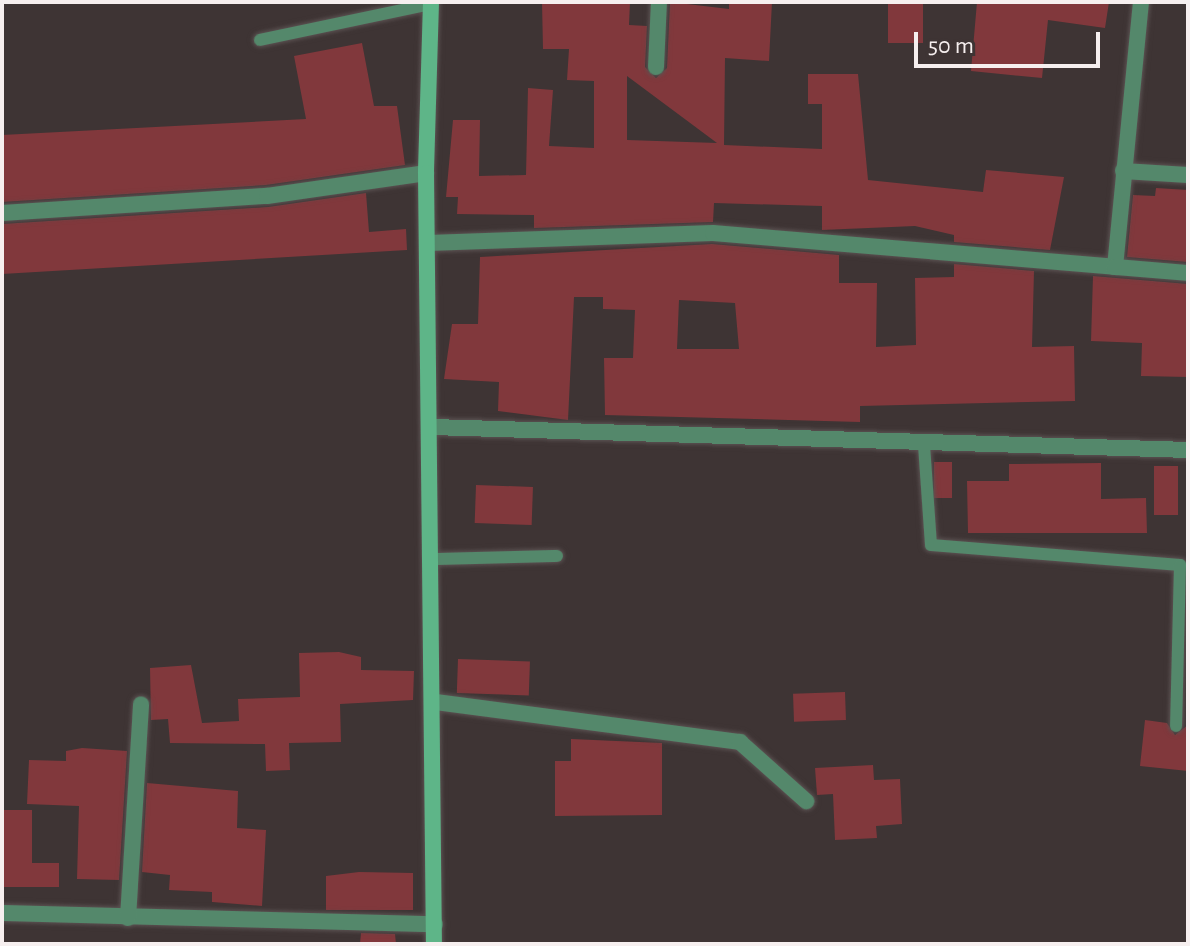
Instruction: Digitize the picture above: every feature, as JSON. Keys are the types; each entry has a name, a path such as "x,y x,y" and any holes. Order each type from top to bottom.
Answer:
{"street":[{"path":"656,67 659,2"},
{"path":"1115,267 1141,2"},
{"path":"431,3 426,173 436,702 434,944"},
{"path":"1123,171 1188,175"},
{"path":"2,213 252,197 426,173"},
{"path":"428,243 713,233 1188,273"},
{"path":"432,427 924,445 1188,450"},
{"path":"436,702 740,742 806,801"},
{"path":"128,918 141,704"},
{"path":"2,913 435,924"}],"lane":[{"path":"260,40 431,3"},
{"path":"924,445 931,545 1180,565 1176,726"},
{"path":"433,559 557,556"}],"building":[{"path":"542,2 630,2 629,25 647,26 645,67 656,78 667,68 670,2 729,9 729,2 772,2 769,61 725,58 724,145 822,149 822,104 808,104 808,74 858,74 868,180 983,192 986,170 1064,177 1050,250 954,242 954,235 915,226 822,230 822,206 714,203 713,222 534,228 534,215 457,214 458,197 446,197 453,120 480,120 479,176 526,175 528,88 553,90 549,146 594,148 594,81 567,80 569,49 543,49","holes":["627,76 717,143 627,140"]},
{"path":"888,2 923,2 923,43 888,43"},
{"path":"977,2 1109,2 1105,28 1048,20 1042,78 971,71"},
{"path":"362,43 374,106 397,106 405,165 266,185 2,202 2,135 306,119 294,56"},
{"path":"1156,188 1188,190 1188,262 1127,257 1133,195 1155,196"},
{"path":"366,193 369,232 406,229 407,250 2,274 2,224 268,207"},
{"path":"712,244 839,255 839,283 877,283 876,347 916,345 915,278 954,277 954,264 1034,271 1032,347 1074,346 1075,401 860,406 860,422 605,415 604,358 633,358 635,310 603,309 603,297 574,297 568,420 498,411 499,382 444,379 452,324 478,324 480,257","holes":["679,300 735,303 739,349 677,349"]},
{"path":"1093,276 1188,284 1188,377 1141,376 1142,343 1091,341"},
{"path":"934,462 952,462 952,498 934,498"},
{"path":"1101,463 1101,499 1146,498 1147,533 968,533 967,481 1009,481 1009,464"},
{"path":"1154,466 1178,466 1178,515 1154,515"},
{"path":"476,485 533,487 532,525 475,523"},
{"path":"339,652 361,657 361,670 414,671 413,700 340,704 341,742 289,743 290,770 266,771 265,744 170,743 168,719 151,720 150,668 191,665 202,723 239,721 238,699 300,697 299,653"},
{"path":"458,659 530,662 529,695 457,693"},
{"path":"845,692 846,720 794,722 793,694"},
{"path":"1145,720 1167,723 1175,735 1188,725 1188,771 1140,766"},
{"path":"571,739 662,743 662,815 555,816 555,761 571,761"},
{"path":"82,748 127,751 119,880 77,879 79,806 27,804 29,760 66,761 66,751"},
{"path":"873,765 874,780 900,779 902,824 876,826 877,838 835,840 833,794 817,795 815,768"},
{"path":"147,783 238,791 237,828 266,830 262,906 212,902 212,892 169,890 170,875 142,872"},
{"path":"2,810 32,810 32,863 59,863 59,887 2,887"},
{"path":"359,872 413,873 413,910 326,910 326,876"},
{"path":"361,933 395,934 396,944 360,944"}]}
